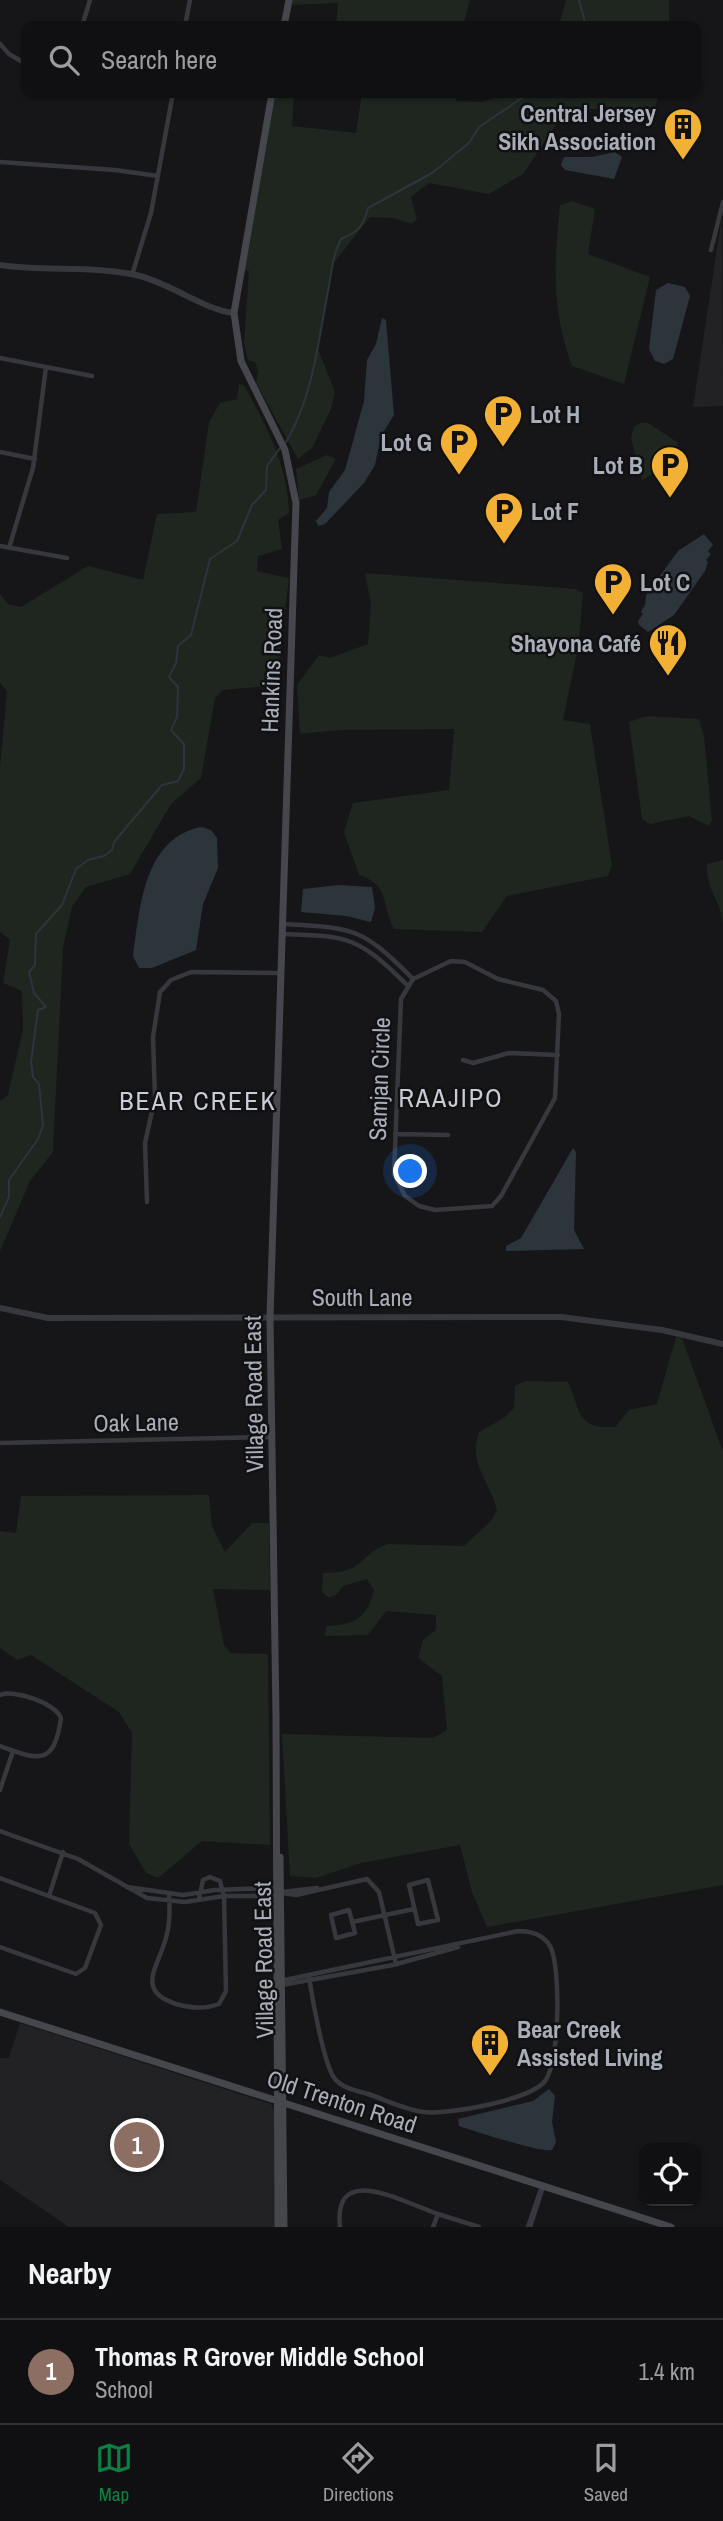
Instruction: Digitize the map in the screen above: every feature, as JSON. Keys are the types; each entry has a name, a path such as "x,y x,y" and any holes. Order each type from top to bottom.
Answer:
{"main road":[{"path":"285,21 289,0"},
{"name":"Hankins Road","path":"271,98 234,313 241,361 285,450 295,490 272,1263"},
{"name":"Village Road East","path":"272,1263 270,1317 276,1735 282,1891 278,2227"},
{"name":"Old Trenton Road","path":"0,2012 671,2227"},
{"name":"Village Road East","path":"280,2101 284,2227"}],"street":[{"path":"84,21 90,0"},
{"path":"186,21 190,0"},
{"path":"0,44 21,61"},
{"path":"132,275 149,223 172,98"},
{"path":"0,162 115,170 158,176"},
{"path":"710,250 723,202"},
{"path":"0,265 132,275 177,289 220,312 234,313"},
{"path":"0,358 92,376"},
{"path":"9,548 35,459 46,367"},
{"path":"0,452 35,459"},
{"path":"0,546 67,558"},
{"path":"283,924 347,930 367,937 413,979"},
{"path":"319,926 319,935"},
{"path":"282,934 346,939 367,947 407,985"},
{"name":"Samjan Circle","path":"458,960 498,979 550,994 559,1008 555,1098 501,1196 492,1206 435,1210 412,1202 401,1190 394,1174 399,1006 407,985 413,979 458,960"},
{"path":"147,1202 145,1143 155,1098 153,1037 160,992 171,981 191,972 281,973"},
{"path":"463,1060 473,1063 509,1054 558,1055"},
{"path":"395,1134 449,1135"},
{"name":"South Lane","path":"0,1308 48,1318 561,1317 662,1330 723,1344"},
{"name":"Oak Lane","path":"0,1443 272,1437"},
{"path":"0,1695 10,1692 52,1707 61,1718 51,1749 45,1756 32,1758 0,1746"},
{"path":"0,1790 13,1751"},
{"path":"0,1831 63,1852 147,1898 170,1902 271,1888 296,1895 367,1878 377,1887 395,1961"},
{"path":"49,1895 63,1852"},
{"path":"169,1895 167,1934 152,1977 152,1986 156,1994 169,2002 206,2007 219,2004 226,1994 223,1893 220,1881 210,1877 200,1884 199,1896"},
{"path":"0,1878 95,1913 100,1919 100,1929 82,1971 69,1973 0,1947"},
{"path":"428,1880 438,1920 418,1924 414,1909 409,1885 428,1880"},
{"path":"126,1887 169,1895 199,1896"},
{"path":"352,1922 414,1909"},
{"path":"349,1910 352,1922 355,1933 336,1938 331,1915 349,1910"},
{"path":"281,1982 309,1980 445,1953 468,1942 526,1931 539,1936 550,1947 555,1959 556,2056 545,2081 533,2091 468,2108 427,2112 340,2085 329,2067 309,1980"},
{"path":"529,2227 542,2186"},
{"path":"340,2227 340,2200 355,2189 479,2227"},
{"path":"433,2227 438,2214"}],"shaded area":[{"path":"289,0 470,0 464,21 336,21 338,3 288,5"},
{"path":"566,0 669,0 669,21 560,21"},
{"path":"271,98 294,98 292,126 356,133 361,98 456,98 456,101 483,102 495,98 658,98 653,116 626,108 566,110 523,174 489,194 429,183 411,197 417,219 412,224 393,218 370,217 333,264 318,349 335,392 331,409 312,448 298,459 256,383 258,371 255,362 248,360 244,342 249,271 241,270"},
{"path":"615,152 622,157 614,179 565,170 561,165 564,157 592,157"},
{"path":"572,201 595,209 588,254 650,277 624,384 572,366 565,345 557,305 556,248 560,205"},
{"path":"722,216 723,406 693,407"},
{"path":"668,283 685,287 690,296 673,359 664,364 655,361 649,349 656,290"},
{"path":"382,318 386,320 394,415 381,436 375,465 364,483 325,524 318,526 316,521 327,508 329,492 345,470 364,401 367,360 376,344"},
{"path":"239,384 244,385 268,431 280,462 288,495 289,513 278,520 282,549 258,556 257,571 289,578 276,685 223,690 215,698 201,778 171,804 130,874 86,887 72,907 63,948 53,1152 30,1181 0,1251 0,1101 8,1095 23,1029 22,991 3,983 10,940 0,932 0,767 7,691 0,683 0,594 8,604 21,607 88,566 143,580 157,514 196,512 209,422 220,403 237,399"},
{"path":"640,423 648,423 677,442 681,460 674,459 642,481 631,438 634,427"},
{"path":"327,455 336,459 316,495 299,500 296,469"},
{"path":"704,534 713,545 708,551 711,554 706,560 708,562 705,571 674,615 648,632 638,621 643,614 641,612 646,595 678,551"},
{"path":"365,573 576,589 583,593 578,648 563,720 590,724 612,866 608,876 507,896 482,932 394,929 380,890 369,879 359,875 344,832 353,803 449,790 454,729 339,730 300,734 297,685 319,655 330,658 368,644 371,604"},
{"path":"646,716 699,719 704,736 712,821 709,826 689,816 650,824 642,819 629,722"},
{"path":"202,827 211,830 217,838 218,868 203,904 196,950 152,968 139,968 133,956 138,918 148,878 156,860 167,845 182,834"},
{"path":"723,860 723,924 720,908 709,882 707,864"},
{"path":"338,885 372,887 375,908 371,922 346,916 301,912 303,889"},
{"path":"573,1148 576,1152 574,1230 584,1249 506,1251 506,1246 521,1238"},
{"path":"676,1337 682,1338 723,1452 723,1885 487,1927 472,1892 460,1845 361,1863 316,1878 290,1876 282,1734 433,1738 447,1730 442,1676 418,1658 423,1640 436,1630 436,1615 386,1611 368,1635 325,1636 326,1626 352,1622 363,1614 374,1590 367,1579 343,1586 337,1594 329,1598 322,1592 323,1573 348,1570 388,1544 464,1546 491,1521 497,1510 478,1463 476,1444 479,1432 504,1418 514,1408 515,1386 526,1381 568,1382 581,1416 586,1421 602,1427 615,1427 629,1410 657,1404"},
{"path":"209,1495 212,1526 225,1552 252,1523 269,1523 270,1590 213,1589 224,1645 231,1653 268,1654 270,1845 202,1841 158,1878 146,1873 129,1844 132,1733 119,1712 31,1655 17,1660 0,1648 0,1531 16,1533 21,1496"},
{"path":"20,2023 271,2104 274,2110 275,2227 69,2227 0,2180 0,2058 9,2058"},
{"path":"549,2089 555,2096 552,2122 556,2142 552,2150 522,2145 459,2126 458,2119 533,2101"}],"waterway":[{"path":"579,0 585,21"},
{"path":"286,442 309,388 333,264 341,239 359,228 368,208 432,173 469,143 479,127 522,98"},
{"path":"0,1217 9,1197 9,1180 38,1139 43,1125 39,1084 33,1077 31,1062 38,1010 46,1007 34,993 29,972 35,965 36,934 62,905 76,869 88,860 104,856 112,850 114,842 162,785 178,781 184,769 184,744 171,730 177,717 178,687 169,677 176,663 178,646 191,635 210,559 237,541 252,505 266,490 267,466 280,448"}],"place":[{"name":"Central Jersey Sikh Association","path":"683,161"},
{"name":"Lot H","path":"503,448"},
{"name":"Lot G","path":"459,476"},
{"name":"Lot B","path":"670,499"},
{"name":"Lot F","path":"504,545"},
{"name":"Lot C","path":"613,616"},
{"name":"Shayona Café","path":"668,677"},
{"name":"Bear Creek Assisted Living","path":"490,2077"},
{"name":"Thomas R Grover Middle School","path":"137,2145"}],"district":[{"name":"RAAJIPO","path":"451,1097"},
{"name":"BEAR CREEK","path":"198,1100"}]}
